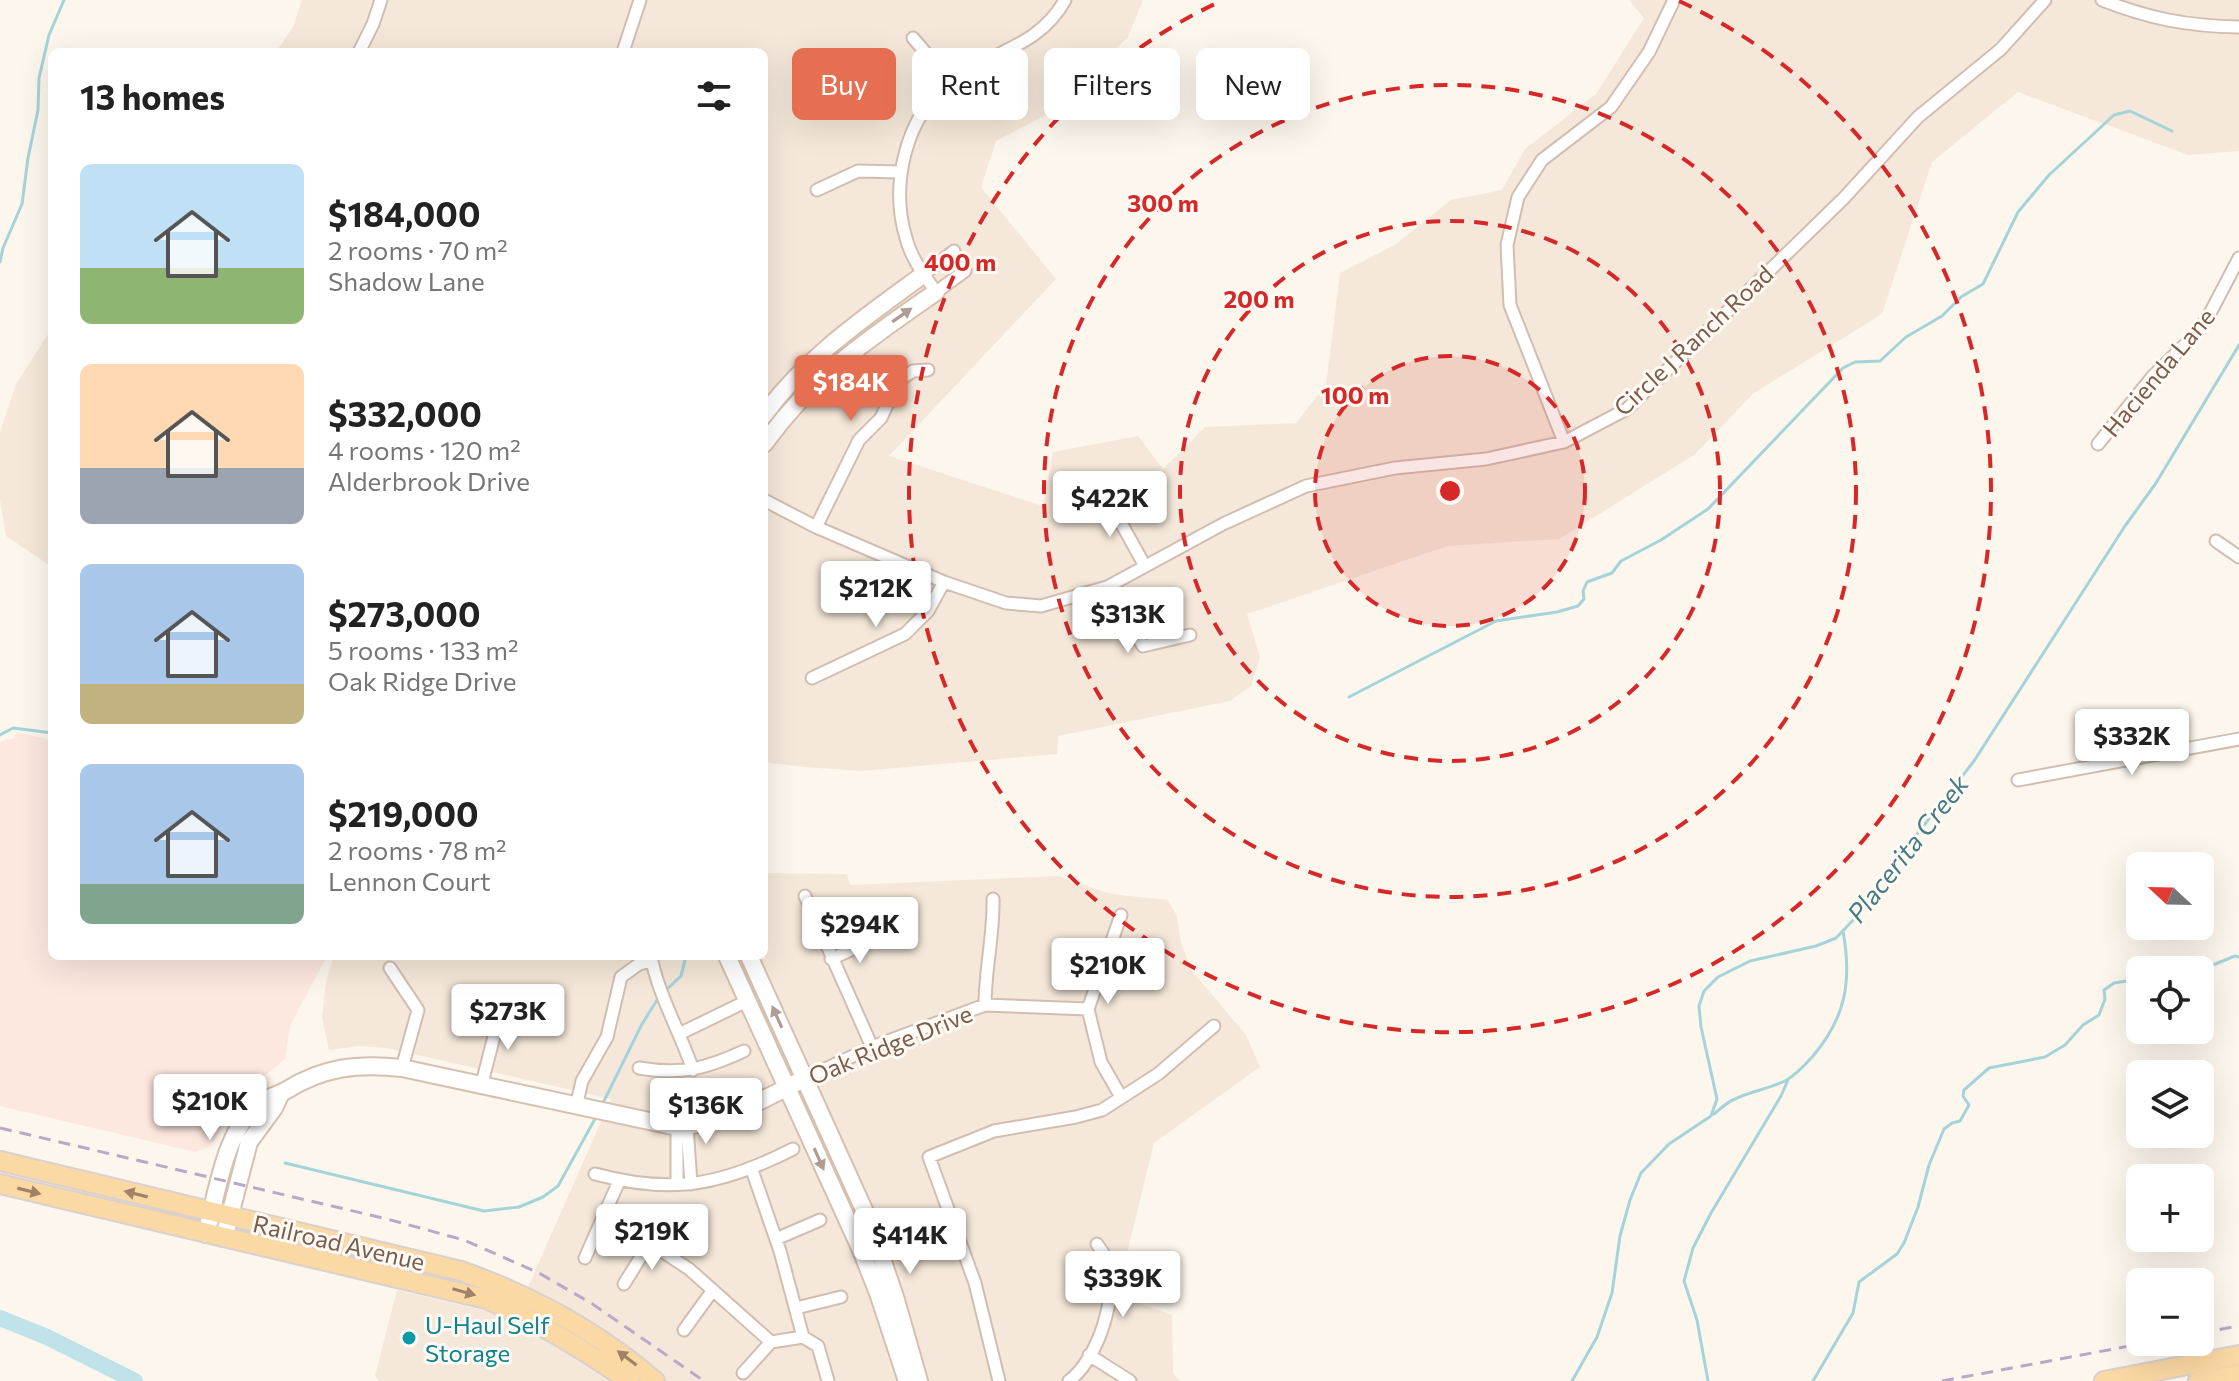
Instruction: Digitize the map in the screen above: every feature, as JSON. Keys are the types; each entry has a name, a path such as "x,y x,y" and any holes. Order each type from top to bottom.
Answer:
{"main road":[{"path":"768,410 810,363 924,274"},
{"path":"768,439 810,386 857,346 936,292"},
{"path":"729,960 861,1250 907,1381"},
{"path":"751,960 870,1223 919,1381"},
{"name":"Oak Ridge Drive","path":"215,1236 220,1214 249,1142 281,1093 299,1082 340,1067 375,1065 402,1068 576,1107 682,1126 705,1125 724,1118 804,1079"},
{"name":"Railroad Avenue","path":"0,1161 461,1271 500,1285 561,1315 628,1358 655,1381"},
{"name":"Railroad Avenue","path":"0,1184 486,1299 576,1343 629,1381"},
{"path":"2104,1381 2134,1378 2239,1355"},
{"path":"2198,1381 2239,1374"}],"street":[{"path":"361,48 381,0"},
{"path":"624,48 640,0"},
{"path":"1014,48 1033,38 1058,13 1065,0"},
{"path":"1564,442 1510,305 1507,245 1518,197 1542,160 1611,107 1649,52 1674,0"},
{"name":"Circle J Ranch Road","path":"768,502 816,527 944,582 1006,603 1041,606 1107,587 1223,524 1306,486 1395,468 1486,459 1564,442 1627,409 1844,198 1918,117 2001,49 2045,0"},
{"path":"2102,0 2143,15 2193,26 2239,27"},
{"path":"913,38 922,48"},
{"path":"921,120 901,172 899,190 906,241 936,292 965,271"},
{"path":"817,190 858,171 901,172"},
{"path":"924,274 954,251"},
{"name":"Hacienda Lane","path":"2098,444 2153,376 2196,334 2239,258"},
{"path":"816,527 859,440 881,418 898,381 913,371 928,370"},
{"path":"1106,496 1145,566"},
{"path":"2216,541 2239,557"},
{"path":"812,678 905,634 928,611 944,582"},
{"path":"1107,587 1143,646 1190,635"},
{"path":"2018,780 2239,739"},
{"path":"805,896 872,1047"},
{"path":"985,1005 985,969 994,923 993,899"},
{"path":"1121,915 1088,1009 1101,1062 1121,1097"},
{"path":"831,959 875,939"},
{"path":"576,1107 582,1081 607,1037 621,977 648,960"},
{"path":"653,960 660,988 681,1033 693,1070"},
{"path":"390,968 418,1010 402,1068"},
{"path":"681,1033 747,1001"},
{"name":"Oak Ridge Drive","path":"804,1079 872,1047 985,1005 1088,1009"},
{"path":"481,1087 499,1017 540,1027"},
{"path":"999,1381 975,1283 929,1157 994,1131 1102,1110 1158,1074 1214,1026"},
{"path":"639,1068 665,1072 693,1070 744,1051"},
{"path":"677,1184 682,1126"},
{"path":"682,1126 691,1184"},
{"path":"595,1174 619,1181 662,1185 709,1182 752,1170 793,1149"},
{"path":"752,1170 776,1239 803,1337"},
{"path":"585,1258 619,1181"},
{"path":"605,1213 689,1269 771,1342"},
{"path":"776,1239 820,1220"},
{"path":"624,1284 650,1242"},
{"path":"1069,1381 1077,1375 1101,1334 1109,1303 1107,1259 1097,1244"},
{"path":"684,1330 713,1290"},
{"path":"796,1308 841,1297"},
{"path":"743,1373 771,1342 803,1337 818,1346 828,1381"},
{"path":"1089,1355 1130,1381"}],"shaded area":[{"path":"302,0 1143,0 1128,37 1116,48 1044,48 1044,116 996,141 981,187 1056,279 889,456 1043,506 1053,452 1138,436 1163,469 1205,427 1296,423 1326,385 1340,273 1395,245 1451,200 1502,190 1525,149 1596,94 1644,18 1629,0 2239,0 2239,151 2188,155 2018,92 1932,162 1882,314 1754,393 1694,455 1559,539 1448,546 1247,614 1260,657 1251,686 1230,701 1058,736 1057,754 861,771 768,762 768,48 279,48 293,27"},
{"path":"48,334 48,564 6,536 0,500 0,432 16,384"},
{"path":"16,732 48,739 48,960 325,960 290,1026 285,1059 251,1087 228,1116 211,1146 195,1152 0,1106 0,742 15,738"},
{"path":"768,873 847,874 850,885 1057,876 1111,894 1168,900 1177,916 1181,943 1192,971 1246,1035 1260,1067 1154,1143 1124,1265 1129,1300 1172,1315 1173,1373 1180,1381 379,1381 375,1376 397,1290 487,1311 513,1321 611,1099 387,1048 359,1046 329,1050 322,1017 326,982 333,960 768,960"}],"waterway":[{"path":"0,262 22,204 38,110 39,78 49,35 64,0"},
{"path":"1349,697 1496,621 1578,606 1584,599 1587,582 1612,573 1621,561 1661,540 1708,509 1843,368 1855,362 1880,361 1906,337 1942,316 1961,297 1983,284 2018,212 2049,175 2114,115 2130,111 2172,131"},
{"name":"Placerita Creek","path":"1572,1381 1597,1337 1612,1293 1620,1236 1641,1173 1669,1144 1711,1116 1717,1099 1701,1027 1699,1006 1704,991 1718,977 1750,961 1816,946 1836,938 1857,916 1974,761 2156,483 2239,345"},
{"path":"0,735 13,728 48,732"},
{"path":"1714,1114 1739,1097 1789,1079 1807,1063 1824,1041 1844,998 1847,966 1843,931"},
{"path":"2214,965 2239,957"},
{"path":"664,992 681,976 685,960"},
{"path":"1813,1381 1853,1313 1859,1282 1897,1254 1904,1243 1944,1129 1960,1121 1969,1105 1963,1096 1964,1090 1989,1068 2045,1057 2065,1045 2083,1025 2099,1015 2105,999 2104,990 2114,983 2126,981"},
{"path":"603,1103 642,1024 659,997"},
{"path":"1708,1381 1697,1320 1684,1281 1693,1248 1711,1213 1788,1080"},
{"path":"285,1163 484,1211 519,1207 543,1197 558,1186 596,1117"},
{"path":"0,1318 47,1337 135,1381"}],"railway":[{"path":"0,1128 464,1240 539,1273 591,1303 704,1381"},
{"path":"2214,1330 2239,1326"},
{"path":"1942,1381 2126,1347"}],"place":[{"name":"U-Haul Self Storage","path":"409,1338"}]}
